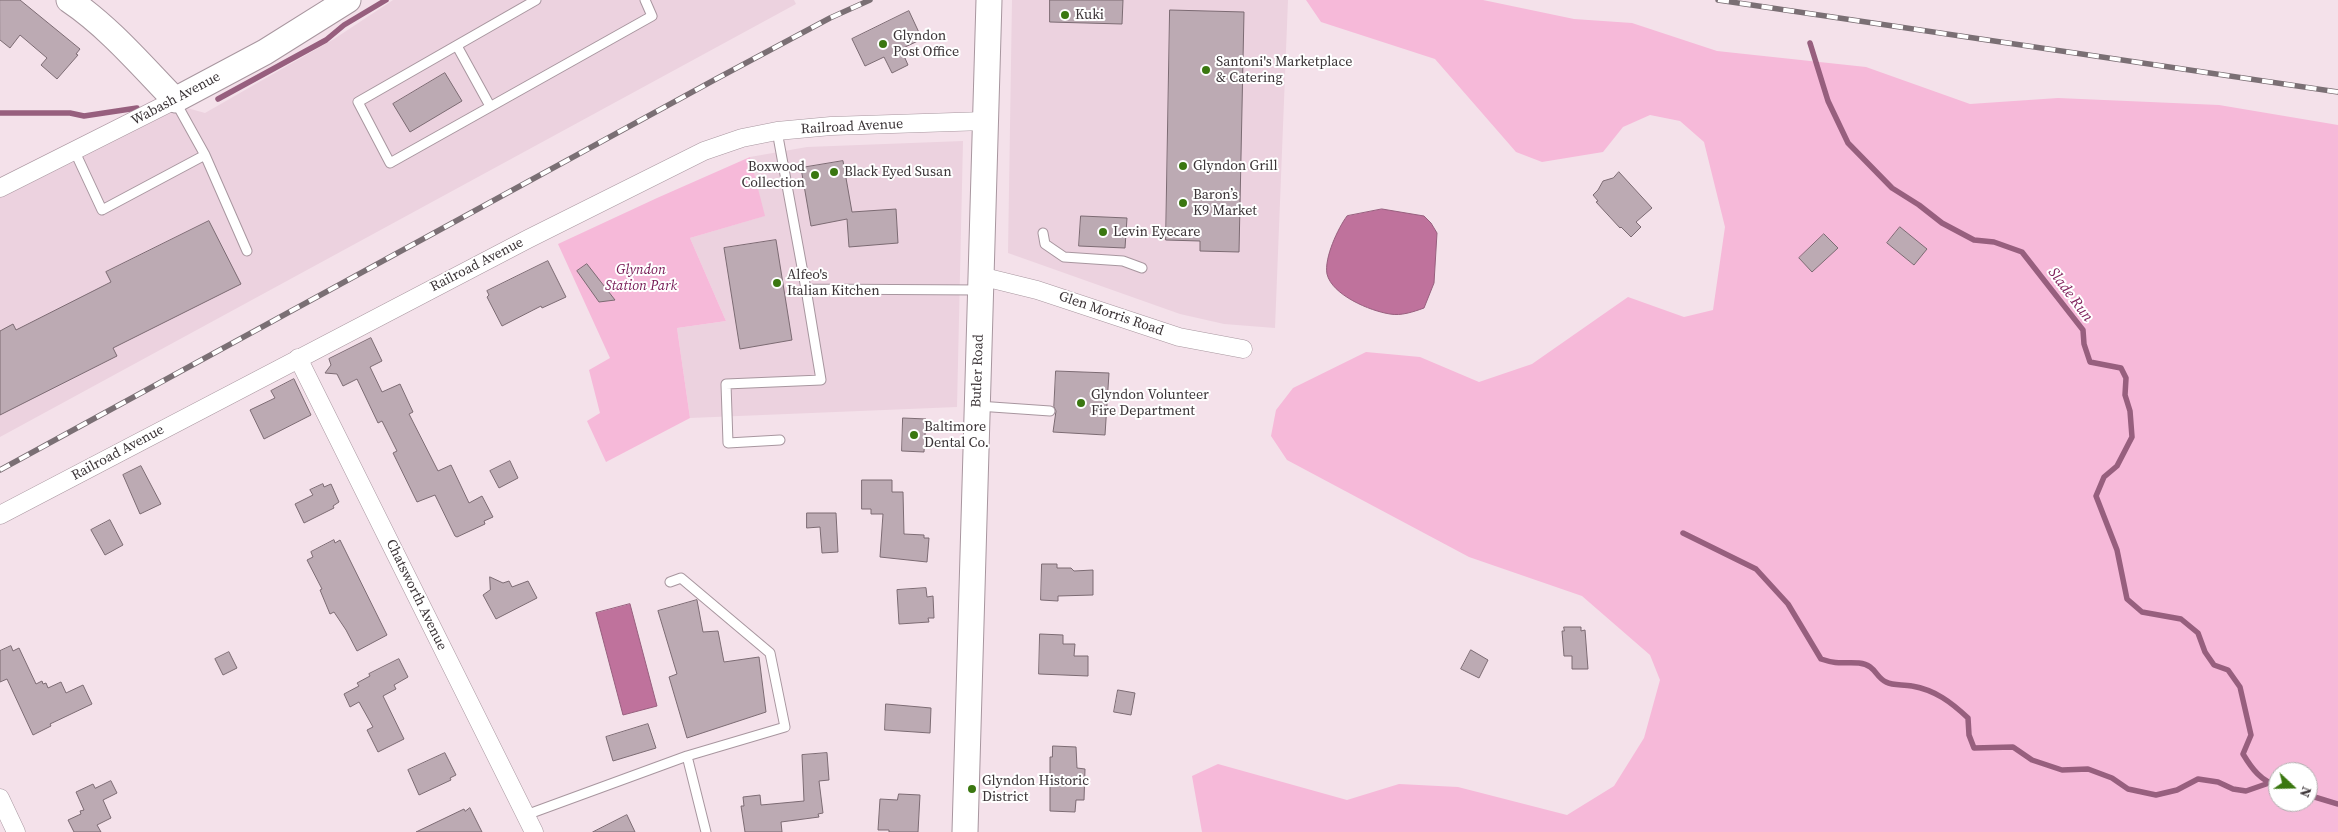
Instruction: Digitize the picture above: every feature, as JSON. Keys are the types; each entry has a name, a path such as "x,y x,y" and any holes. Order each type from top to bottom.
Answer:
{"main road":[{"path":"69,0 82,8 120,43 175,100"},
{"name":"Wabash Avenue","path":"175,100 264,52 348,0"},
{"name":"Butler Road","path":"965,832 989,0"}],"street":[{"name":"Wabash Avenue","path":"0,188 75,152 175,100"},
{"name":"Railroad Avenue","path":"0,515 298,358 704,151 742,138 777,131 831,126 985,121"},
{"name":"Glen Morris Road","path":"980,283 1037,290 1178,338 1243,349"},
{"name":"Chatsworth Avenue","path":"298,358 534,832"},
{"path":"0,798 16,832"}],"lane":[{"path":"536,0 358,102 390,163 652,16 645,0"},
{"path":"457,46 490,106"},
{"path":"175,100 205,155 247,251"},
{"path":"777,131 821,380 726,384 728,442 780,440"},
{"path":"75,152 102,210 205,155"},
{"path":"1042,234 1045,244 1064,257 1123,261 1142,268"},
{"path":"806,289 980,283"},
{"path":"977,406 1050,410"},
{"path":"526,815 687,756 785,727 770,653 681,578 670,582"},
{"path":"687,756 706,832"}],"shaded area":[{"path":"393,0 794,0 796,4 0,437 0,177 155,99 205,113 334,39"},
{"path":"1012,0 1288,0 1275,328 1224,324 1180,314 1008,253"},
{"path":"963,141 957,407 690,418 677,328 726,321 690,238 764,216 750,157 807,147"},
{"path":"1382,209 1424,216 1437,233 1434,283 1424,308 1398,314 1382,312 1353,301 1336,289 1330,282 1327,267 1330,252 1336,235 1347,216"},
{"path":"630,604 657,706 623,715 596,613"}],"green space":[{"path":"1306,0 1483,0 1574,19 1632,23 1717,51 1866,67 1970,104 2058,98 2219,105 2338,125 2338,832 1202,832 1192,776 1218,764 1347,800 1399,784 1458,787 1567,815 1614,786 1644,738 1660,680 1650,655 1582,596 1469,557 1287,460 1271,436 1276,410 1293,388 1366,352 1420,357 1479,382 1532,364 1628,297 1684,317 1713,310 1725,227 1704,142 1680,121 1650,115 1623,127 1603,152 1542,162 1516,152 1435,59 1321,22"},
{"name":"Glyndon Station Park","path":"750,157 765,216 690,238 726,321 677,328 690,418 606,462 587,421 600,413 589,370 610,358 558,244"}],"building":[{"path":"0,0 20,0 80,49 76,54 78,55 57,79 41,65 47,58 20,35 10,48 0,40"},
{"path":"1050,0 1123,0 1122,24 1050,22"},
{"path":"1170,10 1244,12 1239,252 1200,251 1200,241 1166,240"},
{"name":"Glyndon Post Office","path":"909,11 922,39 901,49 908,65 892,73 884,57 865,66 852,39"},
{"path":"445,73 462,101 410,132 393,104"},
{"path":"843,161 852,212 896,209 898,243 849,247 847,219 811,226 801,168"},
{"path":"1619,172 1652,208 1636,222 1641,227 1631,237 1596,202 1598,201 1593,195 1603,181 1613,178"},
{"name":"Levin Eyecare","path":"1081,216 1127,218 1125,248 1079,246"},
{"path":"209,221 241,284 113,348 117,356 0,415 0,331 13,324 16,330 111,282 106,272"},
{"path":"1900,227 1927,249 1914,265 1887,243"},
{"path":"1824,234 1838,248 1812,272 1799,258"},
{"path":"776,240 792,340 740,349 724,248"},
{"path":"548,261 566,297 542,308 541,306 502,326 487,297 489,295 487,291"},
{"path":"587,264 615,300 599,302 577,271"},
{"path":"371,338 382,361 370,367 382,392 400,384 413,412 409,414 438,471 451,465 469,503 482,496 493,517 484,521 485,524 457,537 435,495 417,502 393,453 397,451 382,421 378,423 357,379 343,386 337,374 325,373 331,365 329,359"},
{"name":"Glyndon Volunteer Fire Department","path":"1056,371 1109,373 1105,435 1053,432 1056,411 1054,407"},
{"path":"294,379 311,415 264,439 250,410 275,398 271,391"},
{"name":"Baltimore Dental Co.","path":"903,418 926,419 924,452 902,451"},
{"path":"510,461 518,478 499,488 490,471"},
{"path":"141,466 161,504 140,514 123,475"},
{"path":"862,480 892,480 892,492 903,492 904,534 924,535 924,538 929,538 927,562 880,557 883,514 871,514 871,509 862,509"},
{"path":"323,484 324,487 331,484 339,502 333,506 334,508 304,523 295,504 313,495 310,490"},
{"path":"807,513 836,513 838,552 822,553 820,527 807,528"},
{"path":"110,520 123,545 105,555 91,530"},
{"path":"334,540 335,543 340,540 387,635 357,651 334,612 330,614 320,590 322,589 307,560 313,557 311,552"},
{"path":"1042,564 1057,564 1057,568 1071,568 1074,571 1093,570 1093,595 1058,596 1058,601 1041,600"},
{"path":"490,577 503,583 509,581 512,587 528,581 537,598 496,619 483,595 490,590"},
{"path":"926,588 927,597 933,596 934,618 928,618 929,622 899,624 897,590"},
{"path":"697,600 703,632 718,631 724,662 759,657 766,712 687,738 669,677 677,674 658,611"},
{"path":"1564,627 1581,627 1581,631 1585,630 1588,669 1572,669 1572,656 1564,656 1562,631 1564,631"},
{"path":"1040,634 1063,635 1063,644 1075,644 1074,656 1088,656 1088,676 1039,674"},
{"path":"11,646 13,651 19,648 36,684 42,681 43,684 46,683 48,688 61,682 66,693 83,685 92,704 50,724 51,726 33,735 7,679 0,682 0,651"},
{"path":"1471,650 1488,660 1479,678 1461,669"},
{"path":"229,652 237,668 223,675 215,659"},
{"path":"399,659 408,677 394,685 396,689 383,696 404,739 378,752 367,730 373,727 359,702 350,707 344,694 359,686 357,683 370,676 369,674"},
{"path":"1118,690 1135,693 1131,715 1114,712"},
{"path":"886,704 931,708 930,733 885,730"},
{"path":"648,724 656,748 613,761 606,737"},
{"path":"1053,746 1076,747 1077,768 1085,769 1084,800 1076,800 1075,812 1050,811 1050,757 1052,757"},
{"path":"445,753 456,775 450,778 451,780 419,795 408,770"},
{"path":"827,753 829,780 819,781 823,813 818,814 819,817 781,822 782,832 745,832 741,806 744,806 743,797 760,795 761,805 804,801 802,755"},
{"path":"111,781 117,793 103,800 111,818 97,825 101,832 74,832 68,820 81,814 80,811 84,810 76,792 93,784 95,788"},
{"path":"899,794 920,795 918,832 878,830 880,799 897,800"},
{"path":"470,808 482,832 416,832 464,809 465,811"},
{"path":"627,815 635,832 593,832"}],"waterway":[{"path":"218,99 326,40 344,25 386,0"},
{"name":"Slade Run","path":"1810,43 1828,101 1848,143 1892,188 1919,205 1942,223 1974,240 1994,242 2022,252 2083,330 2084,344 2090,362 2121,368 2126,378 2125,395 2130,411 2132,437 2117,466 2104,477 2096,496 2117,550 2127,599 2142,612 2181,619 2198,633 2205,652 2214,665 2228,670 2240,687 2251,735 2243,754 2257,774 2268,782"},
{"path":"0,113 70,113 84,116 137,108"},
{"path":"1683,533 1756,569 1788,604 1821,659 1836,663 1865,664 1886,682 1928,690 1949,702 1968,718 1969,735 1974,748 2013,747 2032,760 2062,770 2088,769 2112,778 2128,789 2156,795 2177,790 2198,779 2218,782 2233,789 2246,791 2268,783"},
{"name":"Slade Run","path":"2318,798 2338,804"}],"railway":[{"path":"0,470 716,79 830,18 870,0"},
{"path":"1718,0 2338,92"}],"place":[{"name":"Kuki","path":"1065,15"},
{"name":"Glyndon Post Office","path":"883,44"},
{"name":"Santoni's Marketplace & Catering","path":"1206,70"},
{"name":"Glyndon Grill","path":"1183,166"},
{"name":"Black Eyed Susan","path":"834,172"},
{"name":"Boxwood Collection","path":"815,175"},
{"name":"Baron’s K9 Market","path":"1183,203"},
{"name":"Levin Eyecare","path":"1103,232"},
{"name":"Alfeo's Italian Kitchen","path":"777,283"},
{"name":"Glyndon Volunteer Fire Department","path":"1081,403"},
{"name":"Baltimore Dental Co.","path":"914,435"},
{"name":"Glyndon Historic District","path":"972,789"}]}
